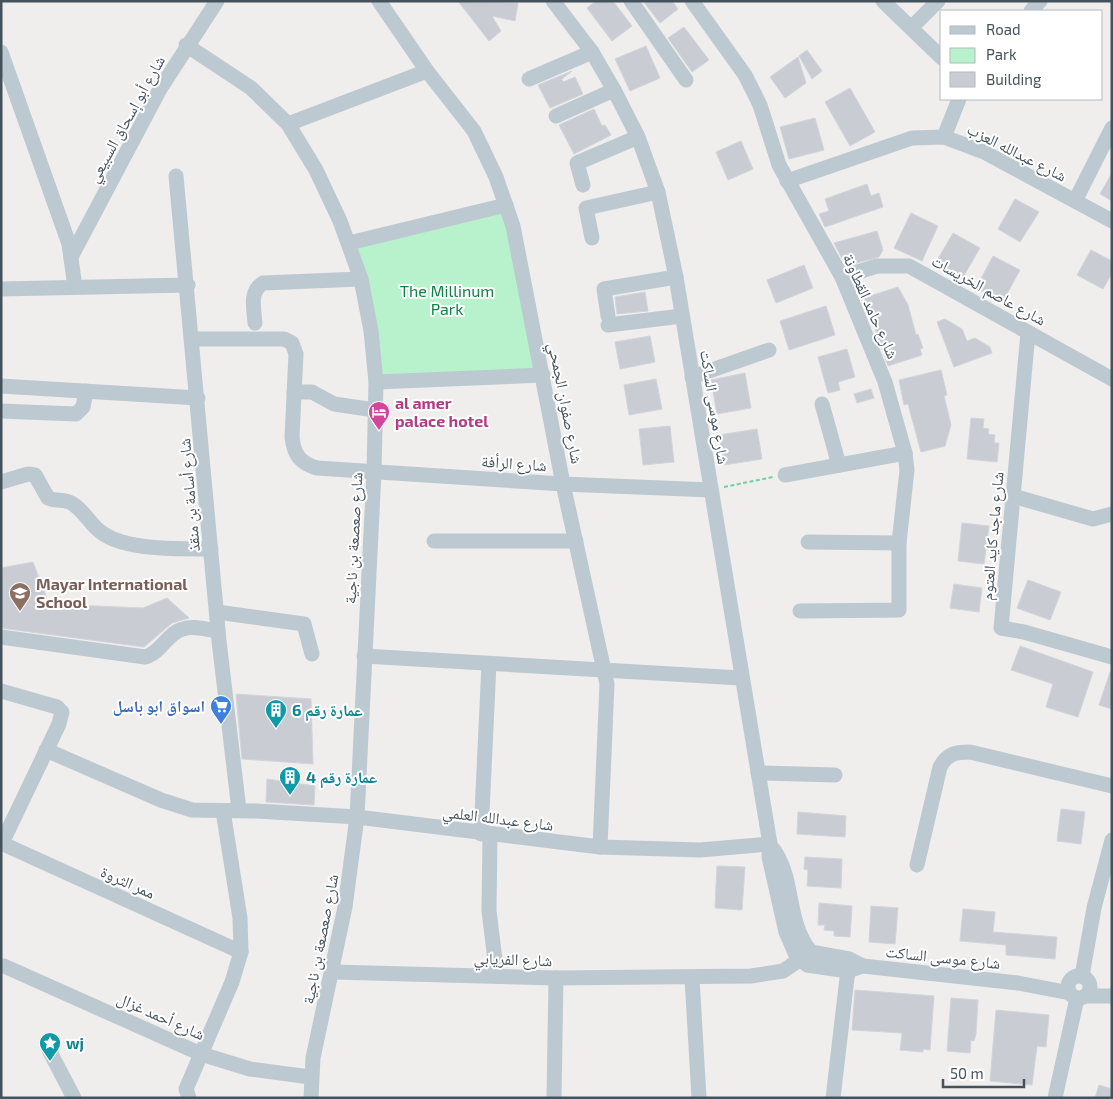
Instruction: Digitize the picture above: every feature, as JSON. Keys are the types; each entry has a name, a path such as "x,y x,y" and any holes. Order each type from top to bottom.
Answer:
{"street":[{"name":"شارع أبو إسحاق السبيعي","path":"71,257 160,89 186,45 217,1"},
{"name":"شارع صفوان الجمحي","path":"379,1 427,71 474,131 484,149 506,205 518,250 563,484 605,672 607,698 600,847"},
{"name":"شارع موسى الساكت","path":"554,1 592,52 614,90 638,137 658,192 676,277 770,844 777,855 783,871 806,956 848,965 1018,984 1112,989"},
{"path":"631,1 686,80"},
{"name":"شارع حامد القطاونة","path":"692,1 745,75 760,105 773,150 787,181 842,277 885,382 905,453 907,483 900,543 899,610 800,611"},
{"path":"883,1 940,56"},
{"path":"911,28 938,1"},
{"name":"شارع صعصعة بن ناجية","path":"186,45 251,88 288,124 316,170 349,243 361,279 372,331 376,410 357,817 345,906 310,1077 311,1098"},
{"path":"1,52 62,223 71,257 75,286"},
{"path":"529,79 592,52"},
{"path":"288,124 427,71"},
{"path":"556,116 614,90"},
{"path":"944,137 948,122 959,100"},
{"path":"1074,201 1112,128"},
{"path":"583,185 577,163 638,137"},
{"name":"شارع عبدالله العزب","path":"787,181 912,138 944,137 984,152 1112,221"},
{"name":"شارع أسامة بن منقذ","path":"176,176 188,285 218,631 239,810"},
{"path":"592,238 586,208 658,192"},
{"path":"349,243 506,205"},
{"name":"شارع عاصم الخريسات","path":"842,277 877,266 909,266 1112,379"},
{"path":"676,277 604,289 608,321 682,316"},
{"path":"255,323 254,296 257,288 264,283 361,279"},
{"path":"1,289 188,285"},
{"name":"شارع ماجد كايد العتوم","path":"1028,333 1001,628 1032,634 1112,658"},
{"name":"شارع الرأفة","path":"192,339 284,339 292,343 296,354 293,450 300,461 317,468 563,484 710,490"},
{"path":"692,377 769,350"},
{"path":"376,382 543,375"},
{"path":"1,386 198,398"},
{"path":"1,411 76,414 84,407 86,391"},
{"path":"294,392 312,392 334,404 376,410"},
{"path":"822,404 839,465"},
{"path":"786,475 905,453"},
{"path":"1,482 28,474 35,475 48,498 70,502 75,505 96,529 113,539 127,543 170,548 211,549"},
{"path":"1014,496 1093,519 1112,514"},
{"path":"434,541 576,541"},
{"path":"808,542 900,543"},
{"path":"217,612 304,624 312,654"},
{"path":"1,637 145,658 151,656 176,632 182,629 218,631"},
{"path":"364,656 605,672 741,678"},
{"path":"489,664 485,834 489,911 497,976"},
{"name":"ممر الثروة","path":"1,691 57,707 62,712 59,724 1,843 241,952"},
{"name":"شارع عبدالله العلمي","path":"46,750 174,805 192,810 239,810 357,817 600,847 700,850 770,844"},
{"path":"917,864 940,767 945,758 954,753 970,752 1112,786"},
{"path":"758,773 835,774"},
{"path":"189,1098 186,1089 232,982 241,952 240,918 223,811"},
{"path":"1055,1098 1099,889 1112,840"},
{"path":"1099,889 1112,899"},
{"name":"شارع الفريابي","path":"333,972 556,978 692,978 770,975 784,971 806,956"},
{"path":"833,1098 848,965"},
{"name":"شارع أحمد غزال","path":"4,966 201,1054 250,1069 310,1077"},
{"path":"554,1098 556,978"},
{"path":"692,978 699,1098"},
{"name":"شارع موسى الساكت","path":"1079,987 1112,996"},
{"path":"49,1050 74,1098"}],"path":[{"path":"710,490 786,475"}],"green space":[{"name":"The Millinum Park","path":"506,205 543,375 376,382 349,243"}],"building":[{"path":"458,1 518,3 515,21 492,16 501,31 489,41"},
{"path":"596,1 613,1 632,26 612,41 587,8"},
{"path":"643,1 672,1 678,9 660,23"},
{"path":"684,27 709,60 692,72 668,38"},
{"path":"646,46 660,78 630,91 615,59"},
{"path":"807,50 822,71 812,79 799,56"},
{"path":"798,57 806,83 785,98 770,77"},
{"path":"572,71 562,79 563,82 575,77 583,94 550,108 538,85"},
{"path":"850,88 875,132 850,146 825,102"},
{"path":"594,109 602,126 605,125 611,135 574,154 559,125"},
{"path":"815,118 824,150 789,159 780,127"},
{"path":"741,141 753,169 728,180 716,152"},
{"path":"1112,173 1112,201 1100,194"},
{"path":"867,184 871,196 879,193 883,207 825,227 819,214 829,211 825,199"},
{"path":"1015,199 1039,212 1020,242 998,229"},
{"path":"911,213 938,226 922,261 894,248"},
{"path":"877,231 883,250 879,257 846,266 834,243"},
{"path":"953,233 980,248 962,279 935,264"},
{"path":"1091,250 1112,261 1112,273 1103,289 1077,275"},
{"path":"993,256 1020,270 1002,303 976,288"},
{"path":"804,265 813,288 776,303 767,280"},
{"path":"898,287 908,305 916,335 918,334 923,348 920,349 922,355 888,366 864,298"},
{"path":"645,292 648,311 617,314 615,297"},
{"path":"826,306 835,335 789,350 780,321"},
{"path":"945,319 962,329 967,341 975,338 990,347 992,353 954,367 937,322"},
{"path":"650,336 655,362 620,369 615,342"},
{"path":"847,349 855,377 838,382 840,390 828,393 818,357"},
{"path":"941,370 947,395 944,396 951,425 945,446 921,452 908,404 904,405 899,380"},
{"path":"745,373 751,408 717,414 711,380"},
{"path":"656,379 662,409 629,415 624,385"},
{"path":"871,389 874,398 857,403 854,394"},
{"path":"971,418 984,419 983,428 989,429 988,434 995,435 994,443 999,443 997,462 967,459"},
{"path":"670,426 674,462 643,465 639,429"},
{"path":"757,429 762,459 724,465 719,435"},
{"path":"962,523 989,526 984,564 958,561"},
{"name":"Mayar International School","path":"33,562 49,604 143,608 167,598 189,618 172,623 144,647 1,628 1,568"},
{"path":"1028,580 1061,592 1050,620 1017,608"},
{"path":"954,584 982,588 979,612 950,608"},
{"path":"1020,646 1093,672 1078,717 1046,707 1053,684 1011,670"},
{"path":"1110,672 1112,672 1112,709 1099,705"},
{"name":"عمارة رقم 6","path":"236,694 311,699 313,764 242,759"},
{"name":"عمارة رقم 4","path":"267,779 315,786 314,805 266,802"},
{"path":"1061,809 1085,812 1081,844 1057,841"},
{"path":"798,812 846,816 845,837 797,834"},
{"path":"805,857 842,859 841,888 807,886 808,870 804,869"},
{"path":"717,866 745,867 742,910 715,908"},
{"path":"819,903 852,906 850,937 834,936 834,931 824,930 825,925 818,925"},
{"path":"871,906 898,908 895,944 869,942"},
{"path":"963,909 995,912 993,932 1057,937 1055,959 1006,955 1006,945 960,941"},
{"path":"855,990 934,996 930,1050 923,1049 923,1052 900,1050 902,1033 852,1030"},
{"path":"951,998 978,1000 976,1034 974,1041 971,1040 970,1053 947,1051"},
{"path":"996,1010 1049,1015 1046,1047 1037,1046 1032,1085 990,1081"},
{"path":"1099,1085 1112,1089 1112,1098 1095,1098"}],"place":[{"name":"al amer palace hotel","path":"379,431"},
{"name":"Mayar International School","path":"20,612"},
{"name":"اسواق ابو باسل","path":"221,725"},
{"name":"عمارة رقم 6","path":"276,729"},
{"name":"عمارة رقم 4","path":"290,796"},
{"name":"wj","path":"50,1062"}]}
